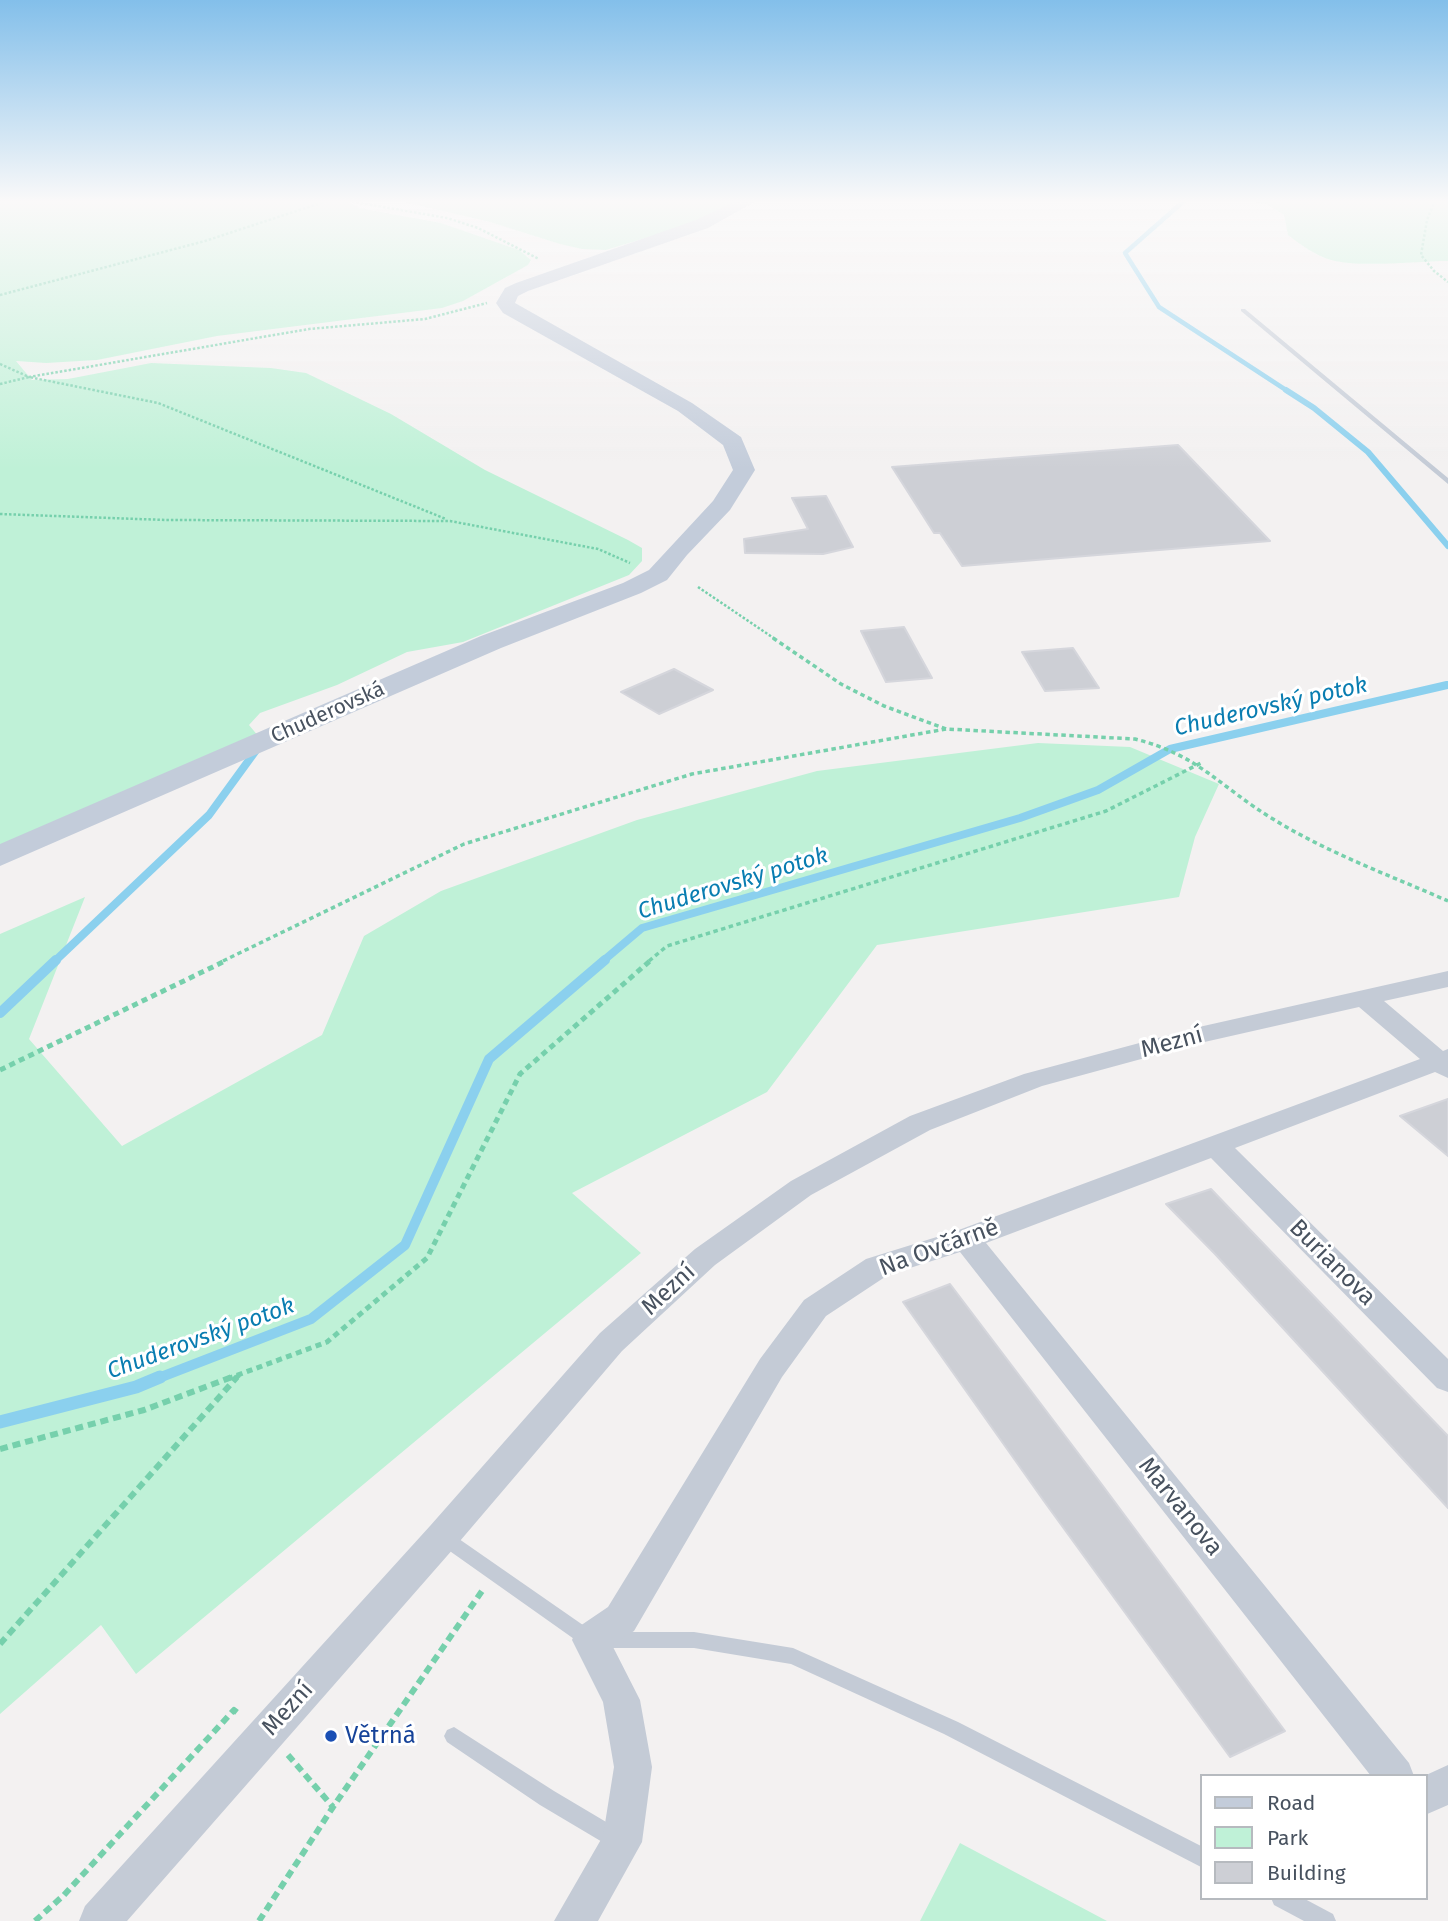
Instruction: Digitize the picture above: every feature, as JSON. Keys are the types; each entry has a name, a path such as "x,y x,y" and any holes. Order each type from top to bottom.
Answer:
{"street":[{"path":"518,290 506,298 505,303 510,309 685,407 733,442 744,470 738,484 658,575"},
{"name":"Chuderovská","path":"0,856 491,642 632,588 658,575"},
{"name":"Mezní","path":"100,1921 443,1537 611,1342 705,1257 801,1188 920,1123 1033,1080 1199,1035 1448,979"},
{"path":"1363,997 1445,1063"},
{"name":"Na Ovčárně","path":"590,1640 621,1619 771,1368 815,1308 877,1268 966,1239 1445,1063"},
{"name":"Burianova","path":"1217,1147 1448,1379"},
{"name":"Marvanova","path":"966,1239 1393,1774"},
{"path":"575,1921 622,1842 632,1768 621,1700 590,1640"},
{"path":"1427,1795 1448,1784"}],"lane":[{"path":"1243,310 1448,482"},
{"path":"443,1537 590,1640 694,1640 793,1656 951,1728 1200,1856"},
{"path":"454,1736 547,1798 622,1842"},
{"path":"1285,1900 1326,1921"}],"path":[{"path":"0,295 20,290"},
{"path":"0,384 309,329 425,319 506,298"},
{"path":"0,364 29,377 158,403 450,521"},
{"path":"0,514 166,520 450,521 598,549 658,575"},
{"path":"698,587 841,684 884,706 946,729"},
{"path":"0,1070 464,844 692,774 946,729 1135,738 1160,743 1201,763 1271,818 1336,852 1448,901"},
{"path":"0,1449 144,1410 327,1342 427,1258 520,1074 667,946 1106,811 1201,763"},
{"path":"0,1644 240,1374"},
{"path":"259,1921 333,1807 495,1573"},
{"path":"35,1921 64,1895 234,1710"}],"green space":[{"path":"0,290 483,290 442,308 217,336 97,360 46,363 16,361 32,380 68,379 151,363 271,368 306,373 391,414 485,470 628,540 642,548 642,561 629,575 463,642 407,652 337,685 260,713 249,725 259,737 0,845"},
{"path":"1038,743 1130,747 1219,784 1195,837 1179,897 877,945 767,1092 572,1193 641,1253 136,1674 101,1625 0,1714 0,934 85,897 29,1039 122,1146 322,1035 364,936 441,891 637,820 817,771"},
{"path":"960,1843 1107,1921 920,1921"}],"building":[{"path":"1178,445 1270,541 962,566 940,533 934,533 892,467"},
{"path":"826,496 853,547 823,554 745,553 744,539 808,529 792,498"},
{"path":"904,627 932,678 886,682 861,631"},
{"path":"1073,648 1099,688 1045,691 1022,652"},
{"path":"674,669 713,690 659,714 621,692"},
{"path":"1448,1099 1448,1156 1400,1116"},
{"path":"1211,1189 1448,1436 1448,1508 1166,1204"},
{"path":"950,1284 1285,1731 1230,1757 903,1302"}],"waterway":[{"name":"Chuderovský potok","path":"1148,290 1159,307 1289,392"},
{"name":"Chuderovský potok","path":"1286,390 1314,408 1368,452 1448,546"},
{"name":"Chuderovský potok","path":"603,961 642,928 1020,818 1098,790 1170,749 1447,685"},
{"path":"55,961 209,815 257,749"},
{"path":"0,1013 56,960"},
{"name":"Chuderovský potok","path":"156,1379 311,1319 405,1245 489,1059 605,960"},
{"name":"Chuderovský potok","path":"0,1422 136,1387 160,1377"}],"place":[{"name":"Větrná","path":"331,1736"}]}
